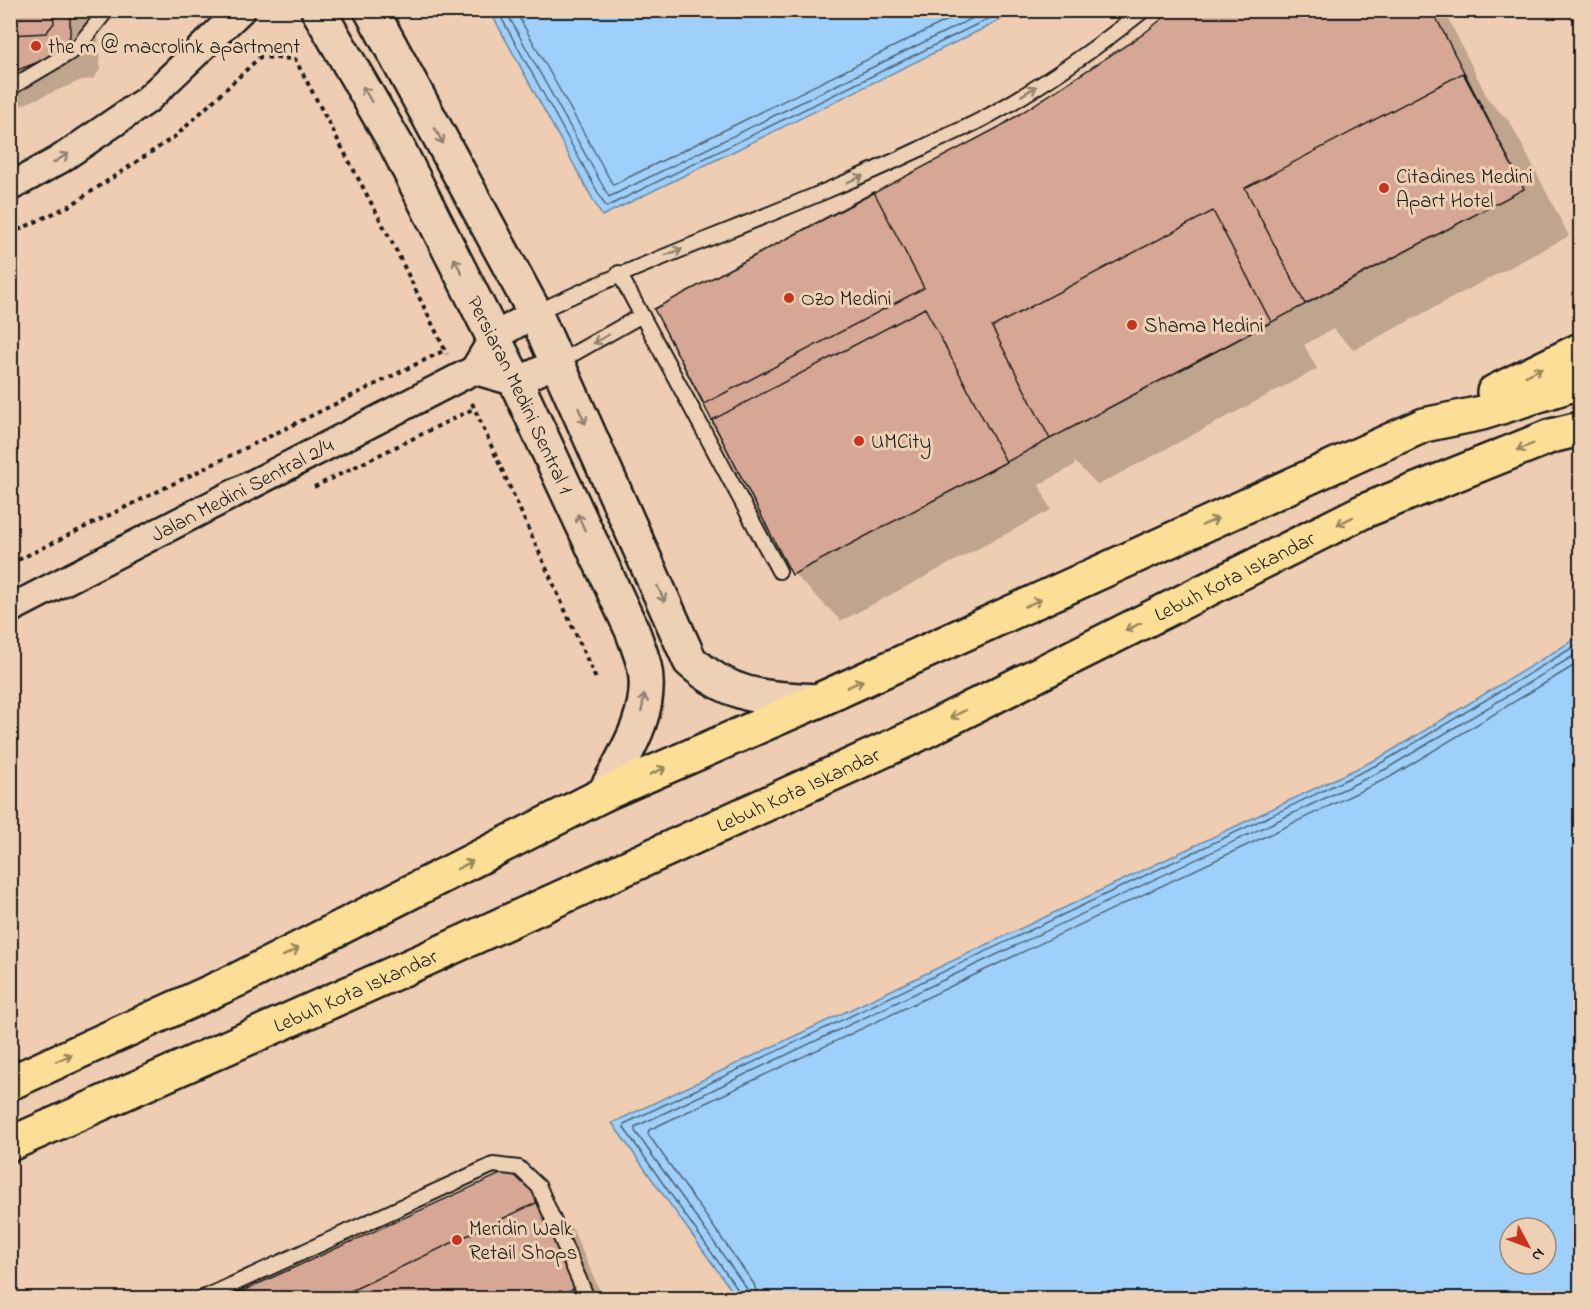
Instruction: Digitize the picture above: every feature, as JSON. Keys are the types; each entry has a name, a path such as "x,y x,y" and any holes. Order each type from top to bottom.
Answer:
{"highway":[{"path":"10,1083 239,979 604,794 818,701 1424,425 1581,350"},
{"path":"1424,425 1482,413 1581,382"},
{"name":"Lebuh Kota Iskandar","path":"10,1144 415,964 911,738 1364,511 1551,436 1581,429"}],"street":[{"path":"10,187 59,160 147,100 241,10"},
{"name":"Persiaran Medini Sentral 1","path":"318,10 397,146 494,337 632,630 644,666 646,701 633,739 604,794"},
{"path":"371,10 535,313 559,362 690,661 710,679 738,692 818,701"},
{"path":"535,313 494,337 466,374 516,382 559,362"},
{"name":"Jalan Medini Sentral 2/4","path":"10,609 466,374"}],"lane":[{"path":"10,88 76,50 107,10"},
{"path":"535,313 619,273 860,178 988,116 1053,76 1144,10"},
{"path":"619,273 779,571"},
{"path":"559,362 642,315"},
{"path":"203,1299 493,1165 519,1168 539,1187 587,1299"}],"path":[{"path":"10,234 71,206 177,135 260,57 294,59 394,246 445,350 466,374 596,679"},
{"path":"10,564 445,350"}],"water":[{"path":"490,11 1019,11 602,216"},
{"path":"1580,636 1580,1298 737,1298 612,1123 1381,757"}],"building":[{"name":"the m @ macrolink apartment","path":"10,10 70,10 70,37 54,56 10,73"},
{"path":"10,10 53,10 54,23 46,33 10,35"},
{"path":"1173,10 1432,10 1524,189 792,575 654,309 1001,126 1142,35"},
{"name":"Citadines Medini Apart Hotel","path":"1463,73 1524,189 1305,304 1245,188"},
{"name":"Ozo Medini","path":"874,192 924,288 704,404 654,309"},
{"name":"Shama Medini","path":"1213,211 1271,322 1050,439 992,327"},
{"name":"UMCity","path":"925,308 1006,462 792,575 712,420"},
{"name":"Meridin Walk Retail Shops","path":"507,1171 525,1181 538,1194 579,1287 572,1298 227,1298"},
{"path":"540,1201 579,1286 554,1298 336,1298"}],"place":[{"name":"the m @ macrolink apartment","path":"36,46"},
{"name":"Citadines Medini Apart Hotel","path":"1384,188"},
{"name":"Ozo Medini","path":"789,298"},
{"name":"Shama Medini","path":"1132,325"},
{"name":"UMCity","path":"859,441"},
{"name":"Meridin Walk Retail Shops","path":"457,1240"}]}
